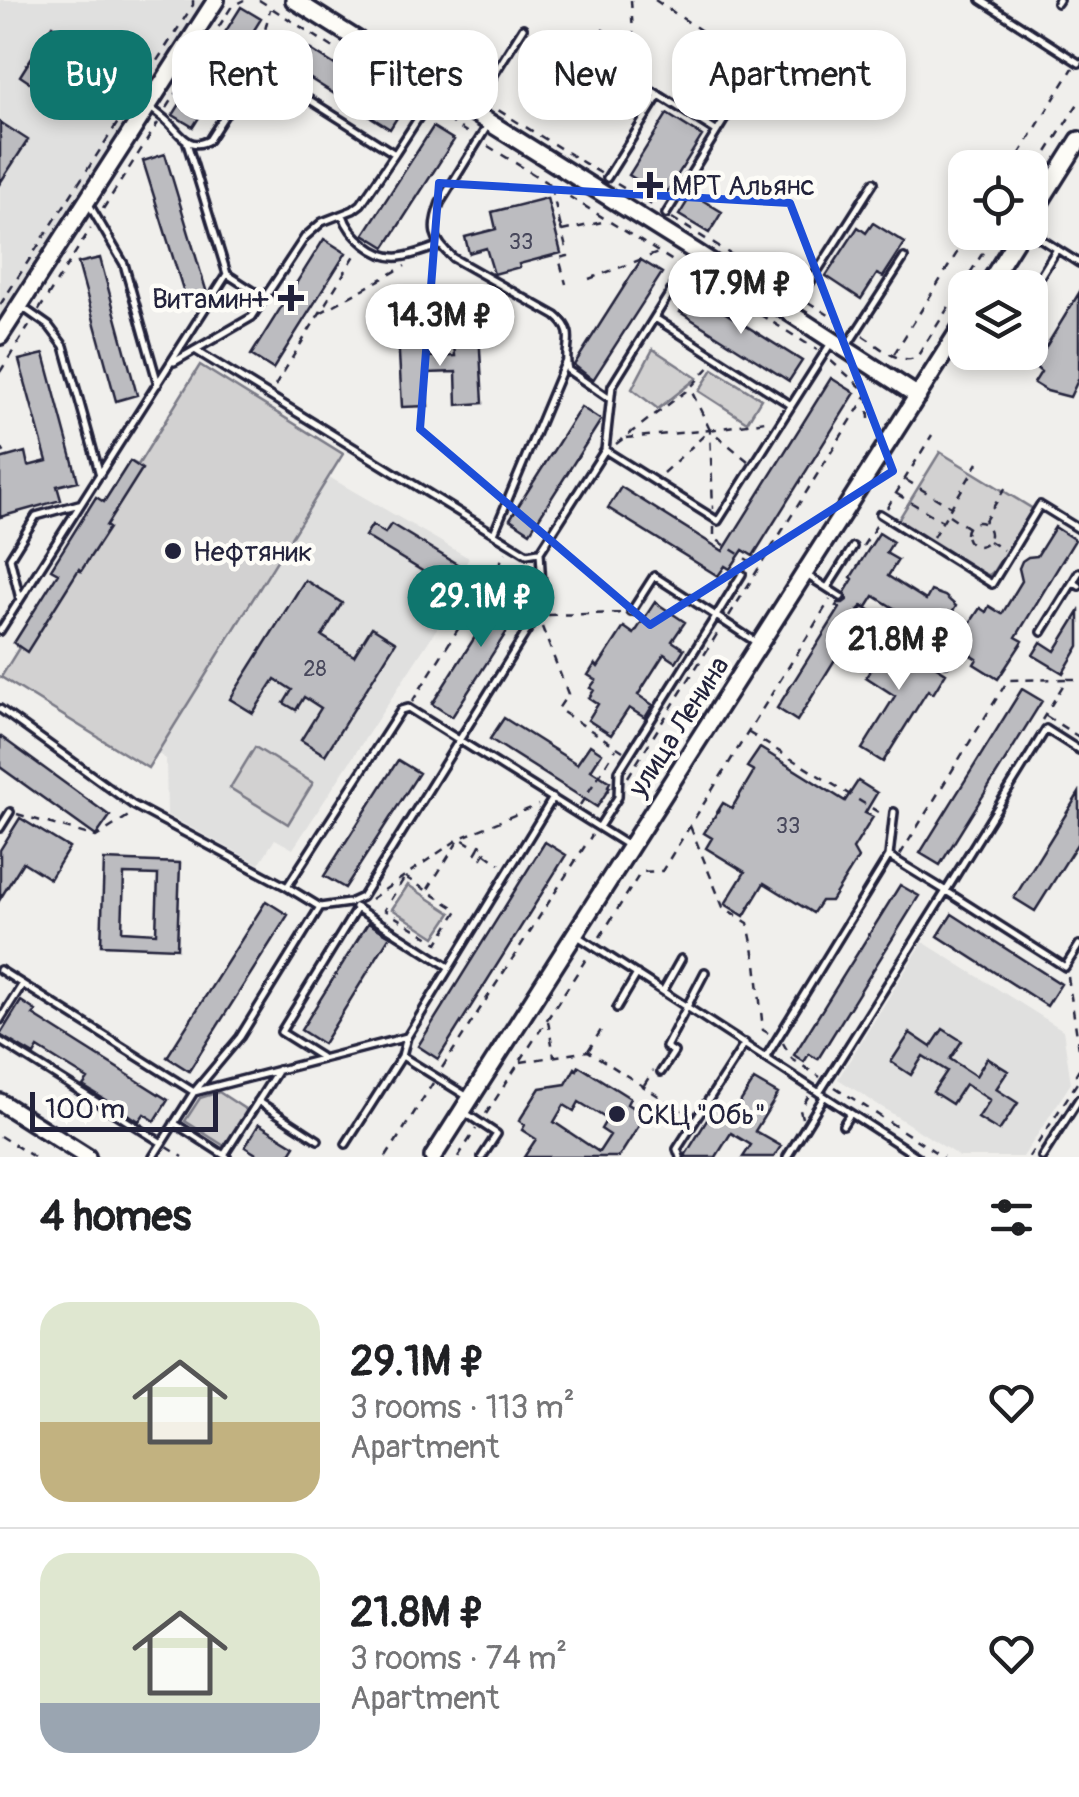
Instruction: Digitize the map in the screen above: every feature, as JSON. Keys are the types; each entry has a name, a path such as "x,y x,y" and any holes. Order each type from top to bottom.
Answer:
{"main road":[{"path":"152,89 216,0"},
{"path":"294,0 342,30"},
{"path":"0,336 132,120"},
{"path":"487,120 790,313 834,348 918,396"},
{"path":"1048,189 1079,140"},
{"name":"улица Ленина","path":"434,1157 805,574 860,502 948,349"},
{"path":"0,1102 87,1157"}],"lane":[{"path":"981,0 1078,62"},
{"path":"498,68 523,28"},
{"path":"652,91 716,132"},
{"path":"607,178 659,95"},
{"path":"313,102 394,154"},
{"path":"152,113 162,116 187,143 227,274 264,298"},
{"path":"187,143 200,145 209,140 222,120"},
{"path":"171,364 252,317 313,228 361,204 417,120"},
{"path":"666,214 724,120"},
{"path":"490,122 440,202 434,231 439,246 564,322 569,336 566,361 493,534"},
{"path":"790,313 814,283 874,182"},
{"path":"85,201 124,264 158,384"},
{"path":"342,214 346,226 385,256 396,258 439,246"},
{"path":"1048,243 1079,263"},
{"path":"1044,270 1057,249"},
{"path":"0,709 139,809 320,906 349,903 362,897 543,606 540,552 605,450 612,386 696,252"},
{"path":"605,450 718,521 791,405 834,348 866,317 904,258"},
{"path":"0,631 227,274"},
{"path":"19,305 49,326 64,346 100,475"},
{"path":"859,312 866,317"},
{"path":"654,318 791,405"},
{"path":"195,350 511,545 527,554 540,552"},
{"path":"566,361 574,376 611,399"},
{"path":"20,600 10,558 36,516 82,504"},
{"path":"881,515 992,584 1040,506 1079,529"},
{"path":"831,591 853,547"},
{"path":"1042,632 1076,584 1079,572"},
{"path":"598,827 618,793 619,771 742,574"},
{"path":"805,574 842,597"},
{"path":"631,612 654,576 760,645"},
{"path":"864,612 946,662"},
{"path":"287,888 401,710 408,708 630,847"},
{"path":"788,1157 819,1093 1046,729 1079,750"},
{"path":"346,1144 553,798"},
{"path":"0,828 10,812"},
{"path":"766,1057 889,856 894,812"},
{"path":"889,856 1066,966 1079,945"},
{"path":"349,903 449,967"},
{"path":"153,1157 194,1092 240,1037 320,906"},
{"path":"323,1058 281,1032 357,908"},
{"path":"576,935 918,1157"},
{"path":"663,991 681,959"},
{"path":"0,970 194,1092 407,1037"},
{"path":"661,1072 674,1052 666,1047 704,972"},
{"path":"617,1008 637,974"},
{"path":"0,1020 22,984"},
{"path":"0,1041 162,1144"},
{"path":"680,1157 677,1150 745,1043"},
{"path":"402,1056 436,1078 497,1134 482,1157"},
{"path":"174,1123 226,1156 278,1070"},
{"path":"1042,1157 1079,1099"},
{"path":"258,1102 318,1140"},
{"path":"843,1125 850,1114"}],"path":[{"path":"152,82 192,0"},
{"path":"0,372 232,6 244,0"},
{"path":"259,0 333,47"},
{"path":"631,0 633,30"},
{"path":"655,0 701,30"},
{"path":"265,30 271,8"},
{"path":"1022,150 1078,62"},
{"path":"1048,150 1079,102"},
{"path":"0,305 130,120"},
{"path":"448,120 686,268 834,348 868,393 868,419"},
{"path":"550,184 557,225 568,256 559,258 566,284"},
{"path":"562,231 609,221"},
{"path":"268,396 364,242"},
{"path":"893,355 959,250"},
{"path":"589,279 659,252"},
{"path":"319,314 405,266"},
{"path":"605,450 690,388 716,358"},
{"path":"690,388 710,430 714,538 759,567"},
{"path":"618,793 868,393"},
{"path":"626,438 783,418"},
{"path":"710,430 753,465"},
{"path":"654,481 710,430"},
{"path":"863,546 932,435"},
{"path":"0,446 7,457"},
{"path":"930,542 978,463"},
{"path":"905,479 951,508"},
{"path":"984,524 1009,482"},
{"path":"896,493 942,522"},
{"path":"947,514 968,527"},
{"path":"973,522 984,524 989,529 988,540 980,546 971,544 966,534 968,527 973,522"},
{"path":"988,540 1006,552"},
{"path":"966,552 971,544"},
{"path":"408,708 511,545"},
{"path":"458,1157 642,872 662,871 831,591"},
{"path":"631,612 537,615 568,694 558,709 638,761"},
{"path":"1035,730 1066,679"},
{"path":"897,860 1008,680 1079,679"},
{"path":"1045,715 1079,737"},
{"path":"748,732 893,822"},
{"path":"576,813 617,748"},
{"path":"357,908 460,838 553,798"},
{"path":"10,812 96,837 139,809"},
{"path":"386,1157 598,827"},
{"path":"460,838 487,850 484,854 509,870"},
{"path":"427,891 460,838"},
{"path":"405,877 458,910 438,943 384,910 405,877"},
{"path":"1067,975 1079,1049"},
{"path":"547,1019 554,1056"},
{"path":"588,1051 603,1027"},
{"path":"520,1062 588,1051 682,1112"},
{"path":"1028,1157 1078,1082 1079,1069"},
{"path":"802,1120 800,1110 819,1093"},
{"path":"0,1136 34,1157"},
{"path":"162,1144 183,1157"}],"highlighted area":[{"path":"439,183 790,203 893,471 650,625 420,429"}],"shaded area":[{"path":"0,0 201,0 185,30 172,30 172,51 152,82 152,30 30,30 30,120 127,120 0,318"},
{"path":"653,349 697,378 658,409 632,389"},
{"name":"Нефтяник","path":"200,365 343,454 148,768 1,677 19,648 14,643 130,461 138,465"},
{"path":"713,369 761,399 747,422 699,391"},
{"path":"940,452 1033,509 989,575 979,573 897,522"},
{"path":"329,477 469,558 441,607 447,613 293,849 275,839 259,864 167,815 166,759 157,753"},
{"path":"255,747 313,783 288,824 230,788"},
{"path":"408,885 451,913 435,937 392,909"},
{"path":"923,942 1063,1030 1071,1083 1023,1157 960,1157 838,1079"},
{"path":"219,1092 248,1111 226,1147 185,1121 200,1098"}],"building":[{"path":"241,7 261,19 254,30 227,30"},
{"path":"313,51 333,64 333,93 313,80"},
{"path":"30,60 30,83 20,76"},
{"path":"667,114 702,136 664,197 629,175"},
{"path":"376,120 396,120 390,129"},
{"path":"0,122 28,140 0,183"},
{"path":"433,127 454,140 385,247 364,234"},
{"path":"165,154 206,290 185,296 143,161"},
{"path":"692,194 722,212 709,233 679,215"},
{"path":"547,198 561,253 494,274 486,248 469,253 465,237 496,229 492,212"},
{"path":"873,223 905,243 883,277 877,274 861,299 826,276 858,227 866,233"},
{"path":"324,239 346,253 273,369 251,355"},
{"path":"100,258 137,395 116,401 78,263"},
{"path":"641,260 662,273 593,380 574,365"},
{"path":"692,292 802,361 789,381 680,312"},
{"path":"1079,293 1079,378 1070,397 1034,383 1039,370 1048,370 1048,343"},
{"path":"479,332 483,403 457,405 456,372 426,373 428,406 402,407 398,336 424,335 426,357 455,356 453,333"},
{"path":"44,354 78,481 57,486 61,500 0,517 0,459 25,452 28,466 47,461 19,360"},
{"path":"831,378 855,393 753,556 743,550 730,569 725,566 718,576 608,508 621,487 723,551"},
{"path":"581,407 601,420 530,532 510,519"},
{"path":"130,461 142,469 106,526 109,528 27,652 14,643 58,573 51,569 96,497 104,502"},
{"path":"391,524 460,566 447,586 365,536 372,525 385,533"},
{"path":"1055,527 1075,540 1016,637 1023,641 998,679 974,664 977,659 874,596 867,607 858,610 859,620 872,628 856,652 844,645 797,721 777,708 840,608 836,606 847,600 845,592 851,577 879,533 893,542 886,553 898,560 888,576 926,600 931,591 945,596 956,606 951,615 968,626 980,608 986,612 989,606 1002,614 1022,581 1022,561 1037,556"},
{"path":"305,580 342,603 322,636 354,656 372,627 396,642 325,755 301,740 321,708 304,697 296,710 284,703 292,690 275,679 253,713 230,699"},
{"path":"509,584 529,597 452,717 432,704"},
{"path":"655,602 685,622 672,641 684,649 676,662 664,654 638,695 653,705 645,718 629,708 611,735 588,720 598,704 589,698 596,680 588,675 595,664 598,667 624,627 634,634"},
{"path":"1079,612 1079,646 1063,673 1033,655 1041,642 1055,651"},
{"path":"890,638 946,673 933,694 928,690 883,762 862,749 895,696 866,677"},
{"path":"1022,689 1042,701 940,865 920,853"},
{"path":"504,718 577,764 590,745 602,753 591,770 610,782 610,787 597,807 490,739"},
{"path":"0,736 110,816 96,836 0,767"},
{"path":"760,748 845,801 858,781 877,793 865,813 873,817 853,849 858,858 831,901 821,901 813,913 764,883 744,916 725,904 745,872 706,848 712,838 704,833 723,803 732,808 754,771 747,767"},
{"path":"398,760 419,773 345,888 324,876"},
{"path":"1079,793 1079,841 1035,911 1014,898"},
{"path":"20,818 69,848 50,879 23,862 0,899 0,850"},
{"path":"545,842 566,855 438,1059 418,1046"},
{"path":"104,860 180,863 177,948 101,945","holes":["124,874 158,875 156,933 122,931"]},
{"path":"900,885 919,896 818,1059 809,1054 804,1062 794,1055"},
{"path":"266,901 288,915 189,1071 167,1057"},
{"path":"952,914 1061,984 1047,1006 938,936"},
{"path":"368,923 390,936 323,1044 301,1030"},
{"path":"21,1001 36,1011 33,1015 168,1100 155,1121 144,1114 139,1121 83,1086 88,1079 38,1048 34,1055 0,1035"},
{"path":"943,1029 962,1041 950,1059 976,1076 987,1058 1008,1071 996,1089 1018,1103 999,1131 978,1118 990,1100 965,1084 952,1104 933,1092 947,1071 923,1056 911,1075 891,1062 910,1033 931,1047"},
{"name":"СКЦ \"Обь\"","path":"579,1066 630,1098 627,1104 638,1111 635,1116 642,1121 619,1157 524,1157 536,1139 522,1130 525,1125 519,1121 540,1088 566,1084","holes":["579,1102 607,1119 601,1129 610,1135 599,1152 554,1122 564,1105 574,1111"]},
{"path":"754,1080 778,1094 755,1131 781,1146 774,1157 743,1157 751,1145 731,1133 716,1157 686,1157 715,1107 731,1117"},
{"path":"259,1124 295,1146 288,1157 261,1157 245,1147"}],"place":[{"name":"МРТ Альянс","path":"650,185"},
{"name":"Витамин+","path":"291,298"},
{"name":"Нефтяник","path":"173,551"},
{"name":"СКЦ \"Обь\"","path":"617,1114"}]}
